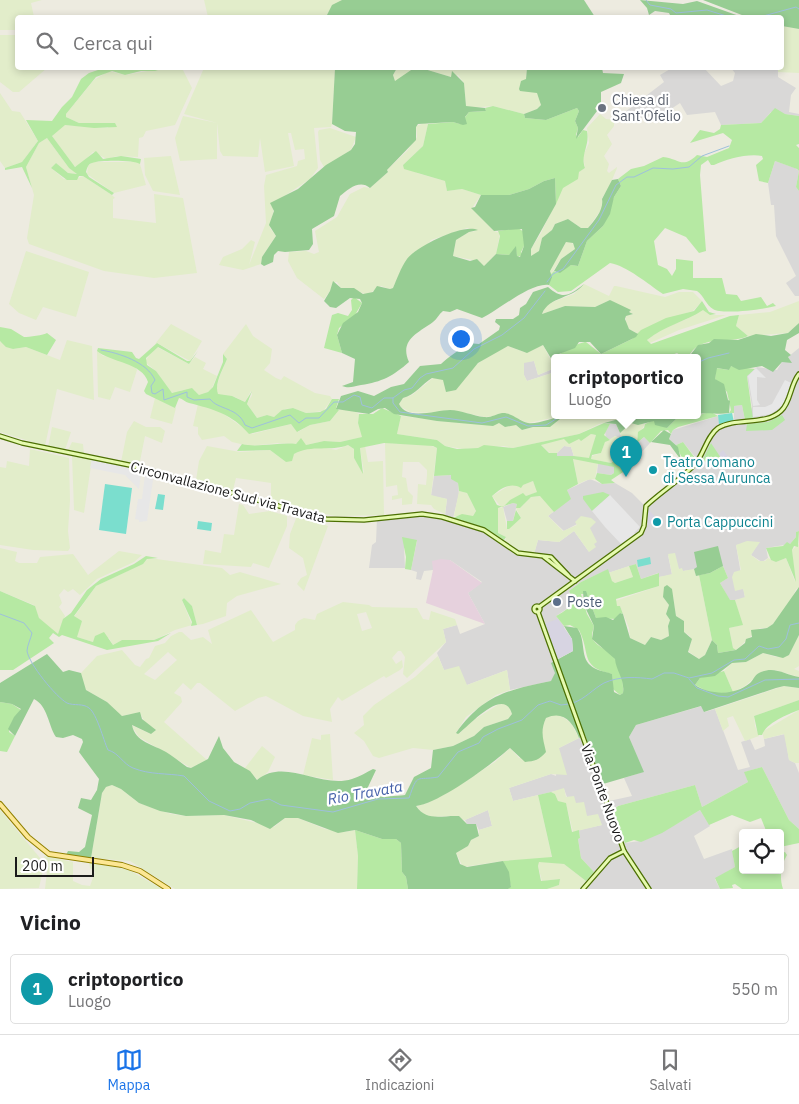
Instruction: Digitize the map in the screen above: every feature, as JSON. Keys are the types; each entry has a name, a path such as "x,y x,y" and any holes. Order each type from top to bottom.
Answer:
{"main road":[{"path":"0,804 33,842 49,854 122,864 140,871 168,889"}],"street":[{"path":"575,581 642,531 646,506 696,463 716,431 724,426 778,414 786,405 799,374"},
{"name":"Circonvallazione Sud via Travata","path":"0,436 22,443 163,473 326,519 364,520 422,514 442,517 484,530 518,553 552,558 575,581"},
{"name":"Via Ponte Nuovo","path":"575,581 539,607 534,608 538,612 624,851 649,889"},
{"path":"583,889 610,858 624,851"},
{"path":"616,854 625,856 630,860"}],"shaded area":[{"path":"669,70 706,70 721,86 733,81 735,73 733,70 778,70 778,77 796,88 791,95 789,112 799,114 799,116 771,112 761,123 721,125 715,112 687,115 680,103 665,113 629,120 625,112 664,82 660,75"},
{"path":"775,161 799,171 796,187 799,191 799,296 795,296 786,283 796,276 776,236 774,205 771,205 768,183"},
{"path":"799,348 799,531 796,532 796,537 790,544 766,548 768,558 762,562 751,555 759,542 736,545 745,598 730,601 720,583 728,578 723,566 683,571 679,569 668,555 672,575 659,577 658,573 641,579 636,564 608,573 607,570 581,582 569,591 572,602 571,606 556,616 564,626 554,678 551,681 510,690 507,670 467,685 444,670 437,653 446,642 443,629 457,625 460,634 485,624 468,593 482,582 450,560 433,570 424,571 421,580 416,579 417,572 411,570 417,541 404,548 405,568 369,568 372,545 376,542 377,518 418,513 445,516 447,499 431,496 434,476 451,475 458,483 459,494 453,518 485,528 502,540 499,543 514,554 533,557 538,540 559,542 574,531 589,552 577,524 564,531 548,516 570,499 567,490 590,479 602,484 615,483 632,493 644,505 694,461 695,457 683,442 676,445 669,439 673,430 718,416 720,424 734,421 734,406 742,405 745,420 752,407 747,375 757,367 777,370 782,362 791,362 788,357"},
{"path":"534,361 538,375 551,370 551,373 527,381 524,375 524,362"},
{"path":"756,368 766,378 757,377 757,400 760,405 753,406 748,376"},
{"path":"785,380 791,383 783,405 771,414 753,417 753,407 765,407 772,404"},
{"path":"732,413 734,422 719,424 718,415"},
{"path":"610,424 616,424 623,440 615,436 610,440 606,438 605,432"},
{"path":"644,437 650,443 639,455 632,448"},
{"path":"564,446 571,447 574,457 557,456 557,453"},
{"path":"723,450 734,465 728,469 719,454"},
{"path":"92,459 154,473 147,521 139,522 139,520 135,519 138,499 142,499 145,475 141,474 139,489 125,475 90,468"},
{"path":"598,463 615,467 614,473 611,475 597,473"},
{"path":"105,484 132,488 126,534 99,530"},
{"path":"158,494 165,495 163,510 155,509"},
{"path":"610,495 640,527 634,533 636,534 621,544 592,511"},
{"path":"513,503 517,504 513,521 507,521 503,507"},
{"path":"648,509 657,519 649,525 647,523"},
{"path":"198,521 212,523 211,531 197,529"},
{"path":"650,557 651,564 638,567 637,560"},
{"path":"450,560 482,583 468,593 485,624 426,603 433,570 432,561"},
{"path":"558,619 572,639 573,651 556,660 544,624"},
{"path":"702,706 705,712 715,709 738,770 750,767 741,742 750,739 755,750 765,746 764,739 785,734 789,760 795,763 799,773 799,829 789,820 762,767 745,772 748,782 702,807 695,785 618,806 613,809 625,843 640,841 700,810 710,826 694,836 704,859 732,849 735,867 715,879 720,889 579,889 594,872 581,858 578,839 580,838 579,830 602,825 587,816 567,797 564,789 513,801 509,788 551,774 556,776 559,748 585,735 609,801 632,796 624,778 643,772 629,737 636,725"},
{"path":"488,810 492,826 479,830 476,824 467,824 465,820"}],"green space":[{"path":"0,0 42,0 31,3 34,15 15,15 15,30 0,30"},
{"path":"204,0 342,0 330,15 208,15"},
{"path":"342,0 584,0 594,15 327,15 332,5"},
{"path":"640,0 683,4 697,1 736,15 670,15 669,13 655,11 649,15 647,8"},
{"path":"703,0 799,0 799,29 784,26 784,15 742,15"},
{"path":"784,26 799,29 799,73 778,72 778,70 784,70"},
{"path":"0,35 15,35 15,70 45,70 19,92 13,92 0,82"},
{"path":"98,70 158,70 141,71 125,75 112,71 96,77 66,114 66,117 79,123 115,123 117,127 94,128 65,125 52,136 75,167 96,151 103,159 121,156 141,159 140,164 109,161 96,162 89,165 86,172 89,177 114,193 112,195 83,176 79,176 77,180 67,180 51,168 56,163 68,173 77,174 69,168 47,138 39,143 26,167 32,188 22,167 5,170 5,168 22,162 38,141 26,120 52,121 72,97 81,79 89,73"},
{"path":"153,70 183,70 192,88 175,125 146,131 143,137 139,138 138,157 117,156 107,159 93,152 78,167 72,165 52,136 64,125 108,128 111,123 79,123 66,117 66,114 94,80 109,71 125,75"},
{"path":"203,70 335,70 331,127 314,128 318,168 310,179 271,205 274,208 270,228 276,236 262,257 261,264 243,270 219,265 223,257 242,249 251,240 255,242 249,265 266,223 264,186 266,175 297,166 298,161 305,159 304,149 295,150 291,133 288,133 294,166 265,172 260,138 258,157 223,156 220,151 217,123 184,114"},
{"path":"335,70 396,70 393,75 395,81 411,70 428,70 451,77 452,71 464,83 466,106 485,108 486,111 469,112 465,117 467,124 463,125 453,122 418,124 416,127 416,140 387,170 388,172 370,188 362,184 358,185 350,188 340,196 334,216 312,229 313,244 309,250 278,251 274,255 273,262 264,266 261,264 262,257 276,236 269,225 274,211 270,203 298,189 326,165 351,150 355,144 356,132 345,131 332,124"},
{"path":"396,70 412,70 399,81 395,81 393,75"},
{"path":"428,70 527,70 526,79 534,92 538,93 541,105 537,109 524,114 493,106 469,108 466,106 464,83 458,75 451,77"},
{"path":"527,70 602,70 603,73 624,74 621,83 601,92 601,102 595,108 597,111 576,139 578,128 575,121 579,111 577,108 546,120 525,118 524,114 537,109 541,105 537,93 520,91 521,81 526,79"},
{"path":"0,93 12,111 20,112 38,141 22,162 5,168 0,161"},
{"path":"493,106 524,114 525,118 546,120 577,108 579,111 575,121 578,128 576,135 578,137 583,130 587,131 588,136 584,158 585,168 579,172 578,179 563,188 556,204 555,178 509,195 481,195 462,189 447,191 445,181 404,169 403,165 423,146 428,124 453,122 460,124 469,112 486,111 485,108"},
{"path":"775,108 785,114 799,116 799,144 796,145 799,148 799,171 775,161 768,183 759,181 756,165 763,159 762,156 738,157 714,165 711,165 708,160 701,165 700,175 706,251 699,253 686,237 665,228 654,241 658,265 667,269 672,276 676,269 676,259 693,261 693,278 722,278 726,294 737,295 741,301 761,297 767,306 773,303 776,306 744,311 718,311 713,309 697,291 683,289 663,294 630,271 610,263 571,291 558,292 549,285 551,274 554,271 556,273 571,265 578,266 587,241 603,226 614,197 621,186 618,179 631,169 644,166 663,157 688,162 697,155 707,157 729,148 732,140 723,133 690,143 700,130 714,133 720,129 721,125 761,123"},
{"path":"600,114 606,119 614,120 614,126 607,135 612,144 604,156 609,164 607,171 609,173 617,167 609,187 602,198 603,206 588,228 581,228 568,219 555,224 552,230 542,238 539,251 531,257 531,249 541,233 563,187 577,179 579,172 585,168 583,156 589,143 587,128"},
{"path":"183,116 217,123 217,159 180,161 175,138"},
{"path":"428,124 423,146 403,165 417,173 445,181 447,191 462,189 481,195 472,208 494,231 500,233 496,254 484,266 473,260 453,256 456,240 469,232 476,231 467,228 431,240 426,246 416,251 402,268 393,288 381,286 367,295 351,288 341,288 337,282 333,282 330,291 324,299 297,278 288,261 289,252 306,251 314,254 319,252 315,231 337,217 350,194 364,187 370,188 388,172 387,170 407,151 417,137 416,126"},
{"path":"330,128 356,137 351,150 324,167 320,160 318,132 319,130"},
{"path":"47,138 69,168 78,174 68,173 56,163 51,168 64,179 83,176 112,195 115,198 113,199 113,218 156,223 154,194 183,198 197,273 154,278 104,271 29,244 27,238 34,195 26,167 39,143"},
{"path":"171,156 180,195 153,191 145,175 144,158"},
{"path":"93,162 137,162 140,164 146,185 114,193 87,174 88,166"},
{"path":"799,171 799,191 796,187"},
{"path":"555,178 556,204 531,249 531,256 539,251 542,238 552,230 555,224 568,219 581,228 588,228 600,210 602,199 612,180 618,179 621,186 614,197 610,214 603,226 587,241 578,266 571,265 560,273 554,271 561,259 575,249 573,243 566,242 550,271 552,277 549,285 542,285 524,292 482,318 457,309 450,312 443,311 408,343 406,348 409,362 398,371 387,378 375,382 349,387 342,386 353,382 355,359 342,353 337,335 343,323 358,312 362,303 360,299 350,298 336,308 330,307 324,301 333,281 341,288 354,288 363,294 373,292 377,286 393,288 403,266 412,254 430,242 462,230 478,230 469,232 456,240 453,256 470,261 477,259 484,266 496,254 509,255 516,246 517,256 520,257 524,246 522,229 494,231 471,208 475,207 481,195 509,195"},
{"path":"518,228 524,232 524,246 521,252 523,255 517,257 516,250 509,255 496,254 500,236 498,231"},
{"path":"570,241 575,246 575,249 561,259 551,274 549,271 566,242"},
{"path":"26,251 89,272 76,317 43,307 36,320 19,313 9,304"},
{"path":"584,284 609,296 614,286 616,286 665,297 679,292 693,292 702,301 693,311 660,321 638,334 629,329 626,323 626,316 633,314 610,300 595,307 565,306 542,314 547,304 574,294"},
{"path":"548,287 562,295 570,294 550,304 542,314 565,306 595,307 610,300 631,310 629,312 633,314 626,316 625,319 629,329 638,334 636,337 601,354 590,342 579,342 575,348 559,354 551,354 551,358 543,345 527,353 508,346 478,363 456,390 446,392 443,380 432,378 403,398 399,404 408,412 415,413 450,410 487,417 505,413 528,423 560,419 550,427 533,427 522,430 516,425 505,427 499,423 493,426 437,421 394,414 385,408 378,409 369,414 336,409 341,396 358,391 374,396 391,387 404,384 420,366 441,364 468,343 479,344 499,330 500,326 495,322 496,319 513,319 519,315 520,308 526,304 533,292"},
{"path":"354,297 362,303 355,315 339,328 337,335 342,353 324,348 332,315 338,313 348,316 352,310 351,300"},
{"path":"702,301 709,312 716,314 710,315 703,310 660,331 647,340 651,344 730,316 739,315 736,326 748,336 740,339 707,342 699,345 690,354 601,354 632,339 641,330 666,318 694,311"},
{"path":"799,301 799,323 788,333 748,336 736,326 739,315 770,312"},
{"path":"703,309 712,315 726,315 679,330 650,343 647,340 662,329 687,319"},
{"path":"799,323 799,333 787,340 785,350 791,355 788,357 792,363 782,362 773,372 762,366 739,370 731,366 729,370 717,368 715,379 724,384 728,400 730,401 729,413 701,414 701,354 691,354 698,345 709,343 714,339 738,340 756,334 771,336 788,333"},
{"path":"171,324 202,341 190,361 157,343 155,344"},
{"path":"246,324 253,336 272,349 270,363 264,370 281,380 284,376 315,393 330,396 332,399 323,411 306,413 293,408 285,409 274,417 267,415 257,418 247,404 252,395 251,391 245,402 235,397 218,395 216,391 219,378 227,359 223,354"},
{"path":"0,327 11,329 24,337 47,333 56,340 47,355 26,347 13,349 6,347 0,341"},
{"path":"67,340 92,346 94,400 57,389 45,446 0,432 0,341 13,349 26,347 60,360"},
{"path":"586,342 601,354 561,354 570,348"},
{"path":"157,343 187,361 190,361 198,351 189,364 158,347 146,358 147,365 156,371 172,393 192,388 199,395 208,392 213,387 223,362 223,354 227,359 218,381 218,394 232,396 245,402 252,391 247,404 257,418 267,415 274,417 282,410 293,408 306,413 320,412 326,409 332,399 339,399 336,408 339,410 330,421 310,425 297,432 291,424 249,434 229,417 214,410 188,403 179,398 175,408 146,394 144,391 148,382 140,371 97,351 98,348 132,352 139,359"},
{"path":"543,345 551,360 551,370 538,375 534,361 524,363 524,375 527,381 551,373 551,418 528,423 509,415 485,417 450,410 436,413 410,412 399,404 403,398 412,395 433,378 473,367 497,350 508,346 524,352"},
{"path":"157,347 189,364 195,357 206,363 203,369 217,376 211,390 202,395 199,395 194,390 182,390 175,394 169,391 156,371 145,362 151,352"},
{"path":"97,351 103,356 113,357 135,367 137,370 130,392 115,387 110,400 98,397"},
{"path":"730,366 755,369 747,376 753,419 745,420 742,405 734,406 734,413 729,413 731,410 727,392 715,379 716,368 729,370"},
{"path":"155,398 176,408 172,424 150,418"},
{"path":"198,404 218,410 252,434 291,424 298,432 310,425 330,421 339,410 353,410 359,414 358,423 363,437 340,442 324,441 306,445 299,441 296,444 279,443 249,446 232,442 224,436 202,440 198,434 198,427 193,426"},
{"path":"382,408 401,416 397,434 437,440 445,446 457,449 478,448 484,445 513,448 579,434 604,423 610,424 604,435 610,440 605,442 601,453 592,455 591,459 611,463 624,454 632,460 634,465 611,480 615,483 602,484 595,479 597,473 611,475 614,473 614,467 573,459 578,484 567,490 571,499 554,512 540,496 531,497 520,508 516,508 517,504 513,503 504,506 510,500 523,493 526,496 537,492 533,481 523,485 521,488 510,486 502,488 492,496 497,505 502,507 498,508 498,533 506,537 504,540 485,528 453,518 462,514 473,516 476,511 467,493 459,491 458,483 451,479 451,475 434,476 437,448 433,446 384,443 360,448 363,474 354,458 354,449 348,445 334,448 308,449 294,454 292,461 286,462 270,450 237,451 242,444 296,444 301,438 306,445 324,441 340,442 362,437 358,423 359,414 373,414","holes":["591,434 596,435 589,458 557,456 557,453 549,453 541,445 564,439 569,444 579,439 581,441"]},
{"path":"711,412 718,416 678,427 671,434 668,430 661,431 650,443 644,437 637,443 638,432 644,428 645,424 654,420 667,428 676,419 701,419 701,414"},
{"path":"782,415 785,420 772,430 746,431 747,424 768,422"},
{"path":"401,416 486,425 499,423 516,425 522,430 533,427 550,427 560,419 618,419 599,424 579,434 513,448 504,446 464,449 445,446 437,440 397,434"},
{"path":"619,419 676,419 667,428 655,425 654,421 638,425 631,423 620,433 616,424 604,423"},
{"path":"134,421 146,427 160,427 165,431 162,443 145,436 139,466 121,462 127,432"},
{"path":"631,423 645,424 637,437 637,443 632,447 639,455 634,462 624,454 611,463 591,459 592,456 601,453 605,442 615,436 622,439 620,433"},
{"path":"52,427 71,432 65,450 48,447"},
{"path":"664,430 671,434 669,439 678,447 681,460 670,445 651,442"},
{"path":"591,434 596,435 590,459 574,456 571,447 564,446 557,453 550,453 541,445 556,439 580,439"},
{"path":"72,442 83,444 84,454 68,450"},
{"path":"683,442 695,458 681,467 680,459 682,458 676,445"},
{"path":"385,443 429,445 437,448 431,495 447,499 445,514 434,509 431,505 417,504 418,484 426,485 427,475 427,470 419,462 403,462 402,477 406,478 408,491 413,496 412,504 402,505 402,498 392,500 392,496 398,495 397,485 386,487"},
{"path":"711,443 721,458 710,467 703,459"},
{"path":"348,445 354,449 354,458 364,473 360,448 365,446 368,462 383,461 384,515 337,516 311,512 271,500 271,483 236,478 233,490 196,480 199,461 207,446 240,452 270,450 286,462 303,449 320,447 336,450"},
{"path":"30,449 69,458 70,500 68,531 70,548 68,551 33,550 0,545 0,467 6,468 7,461 29,466"},
{"path":"72,456 92,459 84,513 74,510"},
{"path":"573,458 598,463 595,479 578,484"},
{"path":"533,481 538,492 526,496 523,494 510,500 503,507 507,529 521,518 516,508 520,508 531,497 541,496 554,511 548,516 563,531 577,525 575,522 581,516 591,518 596,522 590,528 597,542 594,544 596,547 589,552 574,531 559,542 538,540 534,554 518,551 505,543 506,537 498,533 497,527 498,508 502,508 492,496 510,485 523,485"},
{"path":"459,491 467,493 476,511 473,516 454,516"},
{"path":"603,492 610,495 592,511 583,499 583,496"},
{"path":"239,504 243,505 249,514 270,511 287,516 287,526 269,568 253,563 251,567 203,564 205,550 221,553 224,534 234,535"},
{"path":"516,510 521,518 507,529 507,521 513,521"},
{"path":"297,516 328,526 304,591 297,584 301,578 307,575 303,558 289,548 290,534"},
{"path":"799,531 798,547 794,546 792,550 796,582 786,558 776,562 771,560 766,548 783,546 787,542 790,544 796,537 796,532"},
{"path":"402,537 417,540 411,570 405,569 406,557"},
{"path":"747,541 760,542 751,555 759,561 765,561 768,558 776,562 786,558 795,582 792,550 799,544 799,588 796,589 791,601 773,624 767,628 760,628 736,650 733,648 729,628 742,625 735,600 745,597 743,589 735,591 732,577 734,572 741,570 736,545"},
{"path":"718,546 723,566 710,573 696,576 694,569 697,567 694,552"},
{"path":"0,548 17,552 15,561 19,563 37,563 40,557 73,554 88,575 119,551 142,555 134,562 97,579 80,595 73,589 68,592 64,589 59,595 62,603 59,607 65,616 58,634 56,634 39,618 34,605 0,591"},
{"path":"675,553 679,569 682,568 683,571 694,569 696,576 699,575 712,640 705,655 699,659 688,651 691,643 690,636 684,632 684,621 676,616 673,596 663,597 669,605 666,614 670,620 668,626 669,636 661,640 651,637 645,645 630,638 629,628 620,606 617,607 615,601 659,586 659,577 672,574 668,554"},
{"path":"146,556 158,558 147,559 143,564 96,586 74,616 82,621 77,637 93,642 95,636 104,632 113,645 122,640 154,640 171,633 158,641 107,650 62,635 59,637 53,633 49,638 54,643 13,670 0,670 0,591 35,606 39,618 58,634 63,619 71,613 87,590 101,579 134,564"},
{"path":"149,558 222,568 230,575 240,572 281,584 237,596 227,603 226,616 197,625 192,606 184,598 182,600 192,625 175,630 154,640 122,640 113,645 109,638 95,639 93,642 77,637 76,618 74,617 96,586 142,564"},
{"path":"636,564 641,579 659,573 659,586 616,599 617,606 620,606 623,614 620,613 616,619 596,618 587,594 581,594 587,614 594,626 592,638 610,653 619,666 623,688 623,693 620,695 613,689 612,674 602,671 590,663 579,630 570,625 564,626 556,616 564,612 569,606 571,596 569,591 581,582 608,569 612,581 615,583 633,577 629,566"},
{"path":"629,566 633,577 615,583 612,581 608,573"},
{"path":"723,566 728,578 720,583 730,600 735,600 743,625 729,628 733,648 736,650 718,653 717,645 712,640 699,575 710,573"},
{"path":"667,585 672,589 676,616 684,621 684,632 692,639 688,652 699,659 705,655 712,640 717,645 718,653 736,650 745,643 746,639 752,637 751,630 767,628 773,624 799,587 799,635 789,655 783,658 763,653 746,662 732,663 715,676 700,678 695,685 708,691 730,692 744,687 759,673 771,670 799,677 799,688 784,686 704,712 701,706 636,725 629,737 644,772 603,784 585,735 579,738 574,727 567,719 552,716 546,718 544,723 543,735 546,752 539,758 534,761 525,762 510,748 479,773 452,791 416,806 420,811 430,816 459,816 467,824 476,824 479,836 471,840 468,846 456,853 460,864 467,867 503,861 509,872 511,887 508,889 408,889 406,877 402,872 401,843 396,839 382,839 355,830 338,833 298,818 285,818 270,829 251,820 224,815 186,816 160,811 139,803 121,789 112,785 106,787 102,793 91,858 66,855 68,851 79,852 85,847 92,815 78,808 81,798 91,800 97,790 99,779 79,752 83,742 82,739 73,735 63,738 56,737 45,711 39,702 34,699 15,736 8,729 14,717 21,709 12,704 0,702 0,683 47,654 63,672 69,670 81,673 86,690 107,702 122,716 140,712 142,719 156,730 151,734 132,725 137,735 187,767 191,768 208,759 219,736 223,748 234,762 250,771 257,780 268,774 291,772 340,781 355,778 373,769 376,770 368,787 371,796 405,795 414,777 431,768 433,750 453,746 474,736 484,727 508,719 512,714 508,706 502,704 494,706 477,717 458,734 456,733 476,710 509,691 551,681 555,673 551,663 573,651 572,639 564,626 577,628 580,632 587,661 595,669 612,674 614,692 620,695 623,693 623,683 615,659 592,639 594,626 584,605 583,591 586,591 596,618 606,617 613,620 620,613 623,614 630,638 645,645 651,637 661,640 669,636 668,626 670,620 666,614 669,605 663,597 664,587"},
{"path":"184,598 192,606 197,625 191,626 192,622 182,600"},
{"path":"343,602 372,607 417,608 423,619 429,620 431,611 455,619 457,625 443,629 446,642 407,678 403,674 405,657 401,651 398,651 392,658 396,664 402,660 403,667 400,670 386,678 384,676 342,701 338,697 330,709 332,722 303,716 266,696 258,698 235,711 200,683 197,683 191,690 183,683 174,693 181,697 182,702 164,722 207,760 191,768 139,737 131,725 151,734 141,715 130,714 122,716 117,713 107,702 86,690 81,677 81,673 97,656 122,650 135,665 140,667 149,658 155,646 165,643 171,636 179,632 182,632 191,640 203,637 212,644 208,630 251,610 273,642 295,630 295,625 298,621 304,618 315,620 317,614","holes":["366,612 372,628 362,631 357,614","168,652 177,660 155,680 144,674"]},
{"path":"799,635 799,666 794,669 799,671 799,677 775,670 761,672 745,686 733,692 724,671 732,663 746,662 763,653 776,657 789,655"},
{"path":"438,656 444,670 459,666 467,685 507,670 510,690 496,695 466,717 456,733 460,733 469,723 499,704 505,704 510,708 512,714 508,719 484,727 474,736 453,746 433,750 413,748 379,758 373,756 364,741 354,733 364,725 363,716 374,705 415,677"},
{"path":"724,671 733,692 713,694 695,685 700,678"},
{"path":"784,686 799,688 799,700 754,716 759,736 745,741 733,716 727,718 729,726 723,731 715,709"},
{"path":"799,700 799,710 778,720 768,727 762,735 758,735 754,716"},
{"path":"0,702 12,704 21,710 10,726 9,732 15,736 7,752 0,751"},
{"path":"799,710 799,763 795,763 789,760 784,734 764,739 762,732"},
{"path":"560,715 571,723 579,738 559,748 567,775 551,774 509,788 513,801 538,795 552,858 503,861 463,867 456,853 468,846 471,840 479,836 479,830 492,826 488,810 465,820 451,816 429,817 424,815 416,806 445,794 495,762 510,748 519,758 544,746 541,739 543,725 546,718"},
{"path":"330,734 333,780 303,775 312,738 321,740 321,735"},
{"path":"262,746 275,757 268,772 258,780 245,768"},
{"path":"762,767 789,820 799,829 799,843 784,846 784,829 765,829 761,818 750,822 732,815 709,825 700,810 662,833 641,842 634,840 625,843 612,811 618,806 695,785 702,807 748,782 744,772"},
{"path":"112,785 121,789 139,803 171,814 186,816 224,815 274,827 285,818 298,818 325,829 345,832 355,830 358,856 357,889 175,889 130,861 91,858 102,793 106,787"},
{"path":"564,788 566,797 574,796 576,803 584,802 587,816 598,814 602,825 573,832 566,804 558,801 555,794 551,792"},
{"path":"551,792 555,794 558,801 566,803 572,832 579,830 580,838 578,839 581,858 594,872 586,881 564,864 539,862 541,881 560,879 559,885 547,889 508,889 511,886 503,861 552,857 538,795"},
{"path":"0,810 40,858 43,870 39,888 0,889"},
{"path":"355,830 382,839 396,839 401,843 402,872 406,877 408,889 357,889 358,856"},
{"path":"739,847 739,874 781,874 783,889 742,889 735,884 732,885 733,888 720,889 715,878 735,867 732,851"},
{"path":"44,856 73,862 73,881 82,885 90,886 95,872 90,868 89,862 129,870 162,889 45,889 47,871"},
{"path":"539,861 564,864 586,881 579,889 547,889 559,885 560,879 542,881 538,866"}],"waterway":[{"path":"646,0 650,5 671,9 676,13 707,10 723,15"},
{"path":"767,15 796,7 799,9"},
{"path":"547,282 553,274 563,269 599,220 616,185 627,177 634,177 653,168 673,169 689,167 702,156 729,146"},
{"path":"101,350 132,359 146,368 155,380 151,386 152,393 155,394 163,389 164,400 187,392 187,397 194,400 210,399 238,415 245,425 252,428 290,415 299,423 306,418 319,418 334,402 343,402 354,395 360,397 362,405 372,408 384,398 393,398 404,390 412,388 426,374 453,368 474,349 502,335 524,318 545,291"},
{"path":"701,361 729,353"},
{"path":"393,398 393,403 400,412 482,423 506,417 528,426 546,425 556,419"},
{"name":"Rio Travata","path":"0,614 24,623 32,633 27,651 33,664 62,700 70,704 87,706 92,711 108,750 130,766 139,770 184,776 209,801 230,811 240,809 250,803 269,799 281,805 333,812 378,799 409,798 416,781 438,777 458,752 479,743 483,737 522,720 538,705 550,701 561,705 569,704"},
{"name":"Rio Travata","path":"573,703 604,683 616,679 652,679 664,673 674,673 689,678 712,673 734,660 745,659 759,646 768,649 779,647 786,639 790,625 799,623"},
{"path":"689,679 697,688 718,696 728,697 765,680 799,679"}],"place":[{"name":"Chiesa di Sant'Ofelio","path":"602,108"},
{"name":"Teatro romano di Sessa Aurunca","path":"653,470"},
{"name":"criptoportico","path":"626,477"},
{"name":"Porta Cappuccini","path":"657,522"},
{"name":"Poste","path":"557,602"}]}
